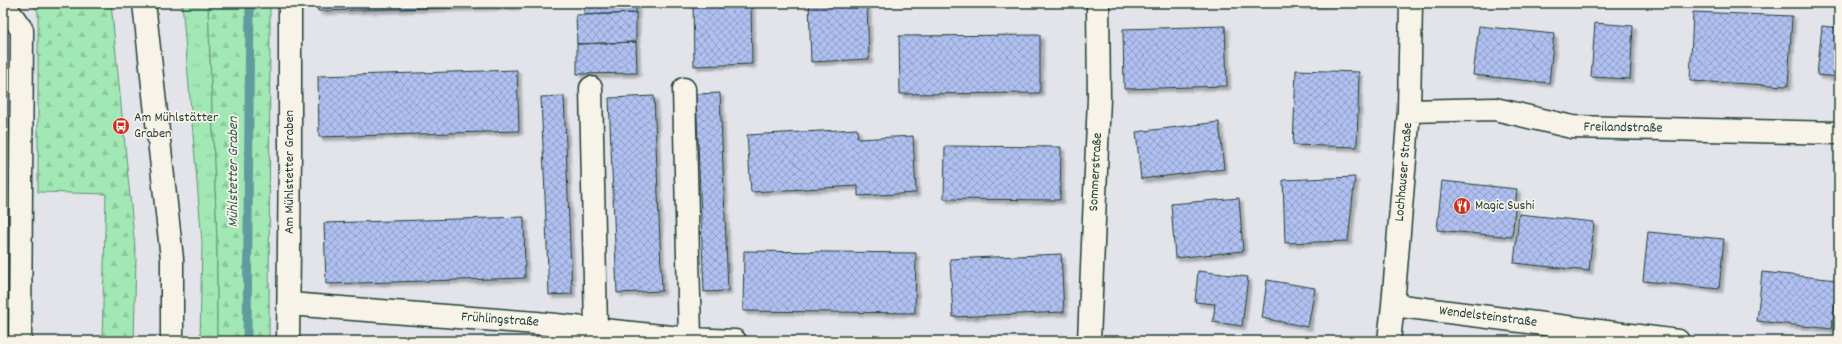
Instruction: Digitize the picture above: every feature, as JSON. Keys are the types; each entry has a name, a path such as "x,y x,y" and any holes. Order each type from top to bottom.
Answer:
{"street":[{"path":"144,3 172,259 172,341"},
{"name":"Am Mühlstetter Graben","path":"288,341 290,3"},
{"name":"Sommerstraße","path":"1089,341 1099,98 1098,3"},
{"name":"Lochhauser Straße","path":"1389,341 1394,305 1409,111 1411,3"},
{"path":"3,4 22,30 20,341"},
{"path":"591,88 597,335"},
{"path":"684,89 690,339"},
{"name":"Freilandstraße","path":"1409,111 1495,109 1572,127 1839,133"},
{"name":"Frühlingstraße","path":"289,304 536,323 597,335 735,341"},
{"name":"Wendelsteinstraße","path":"1394,305 1678,341"}],"green space":[{"path":"32,3 111,3 136,258 134,341 102,341 106,194 38,192 38,12"},
{"path":"182,3 208,3 217,240 217,341 200,341 202,242"},
{"path":"208,3 270,3 269,341 217,341 217,240"}],"building":[{"path":"317,3 517,3 517,6 318,11"},
{"path":"584,3 636,3 636,13 584,15"},
{"path":"693,3 751,3 752,64 694,66"},
{"path":"809,3 867,3 869,59 811,62"},
{"path":"1300,3 1361,3 1300,5"},
{"path":"1693,12 1792,16 1788,86 1690,81"},
{"path":"636,13 636,42 577,44 576,15"},
{"path":"1595,23 1633,26 1630,79 1591,77"},
{"path":"1225,26 1227,86 1124,89 1123,29"},
{"path":"1479,26 1554,34 1549,83 1473,75"},
{"path":"1822,26 1839,28 1839,77 1817,75"},
{"path":"1040,35 1040,93 900,94 899,36"},
{"path":"636,42 637,73 577,74 577,44"},
{"path":"517,70 519,131 319,137 318,76"},
{"path":"1296,70 1359,72 1357,147 1293,145"},
{"path":"720,93 728,291 704,292 696,94"},
{"path":"564,96 572,294 549,295 541,97"},
{"path":"654,96 662,291 617,293 609,98"},
{"path":"3,117 9,117 7,158 12,159 11,197 7,197 5,341 3,341"},
{"path":"1219,122 1224,169 1141,179 1136,132"},
{"path":"857,129 858,139 913,136 916,193 858,196 858,186 751,192 747,135"},
{"path":"945,146 1061,147 1060,200 944,199"},
{"path":"1355,177 1348,241 1285,243 1283,180"},
{"path":"1442,181 1517,189 1512,237 1437,230"},
{"path":"1239,198 1243,251 1175,258 1171,204"},
{"path":"1519,214 1594,222 1589,271 1514,263"},
{"path":"524,217 525,278 326,284 324,223"},
{"path":"1648,232 1724,239 1719,289 1643,281"},
{"path":"744,251 916,253 915,313 743,311"},
{"path":"1061,254 1064,312 953,317 950,259"},
{"path":"1198,271 1248,277 1242,326 1213,322 1215,304 1195,302"},
{"path":"1762,272 1837,280 1832,329 1757,321"},
{"path":"1267,280 1315,288 1308,327 1262,318"}],"waterway":[{"name":"Mühlstetter Graben","path":"247,341 250,3"}],"place":[{"name":"Am Mühlstätter Graben","path":"121,126"},
{"name":"Magic Sushi","path":"1462,206"}]}
